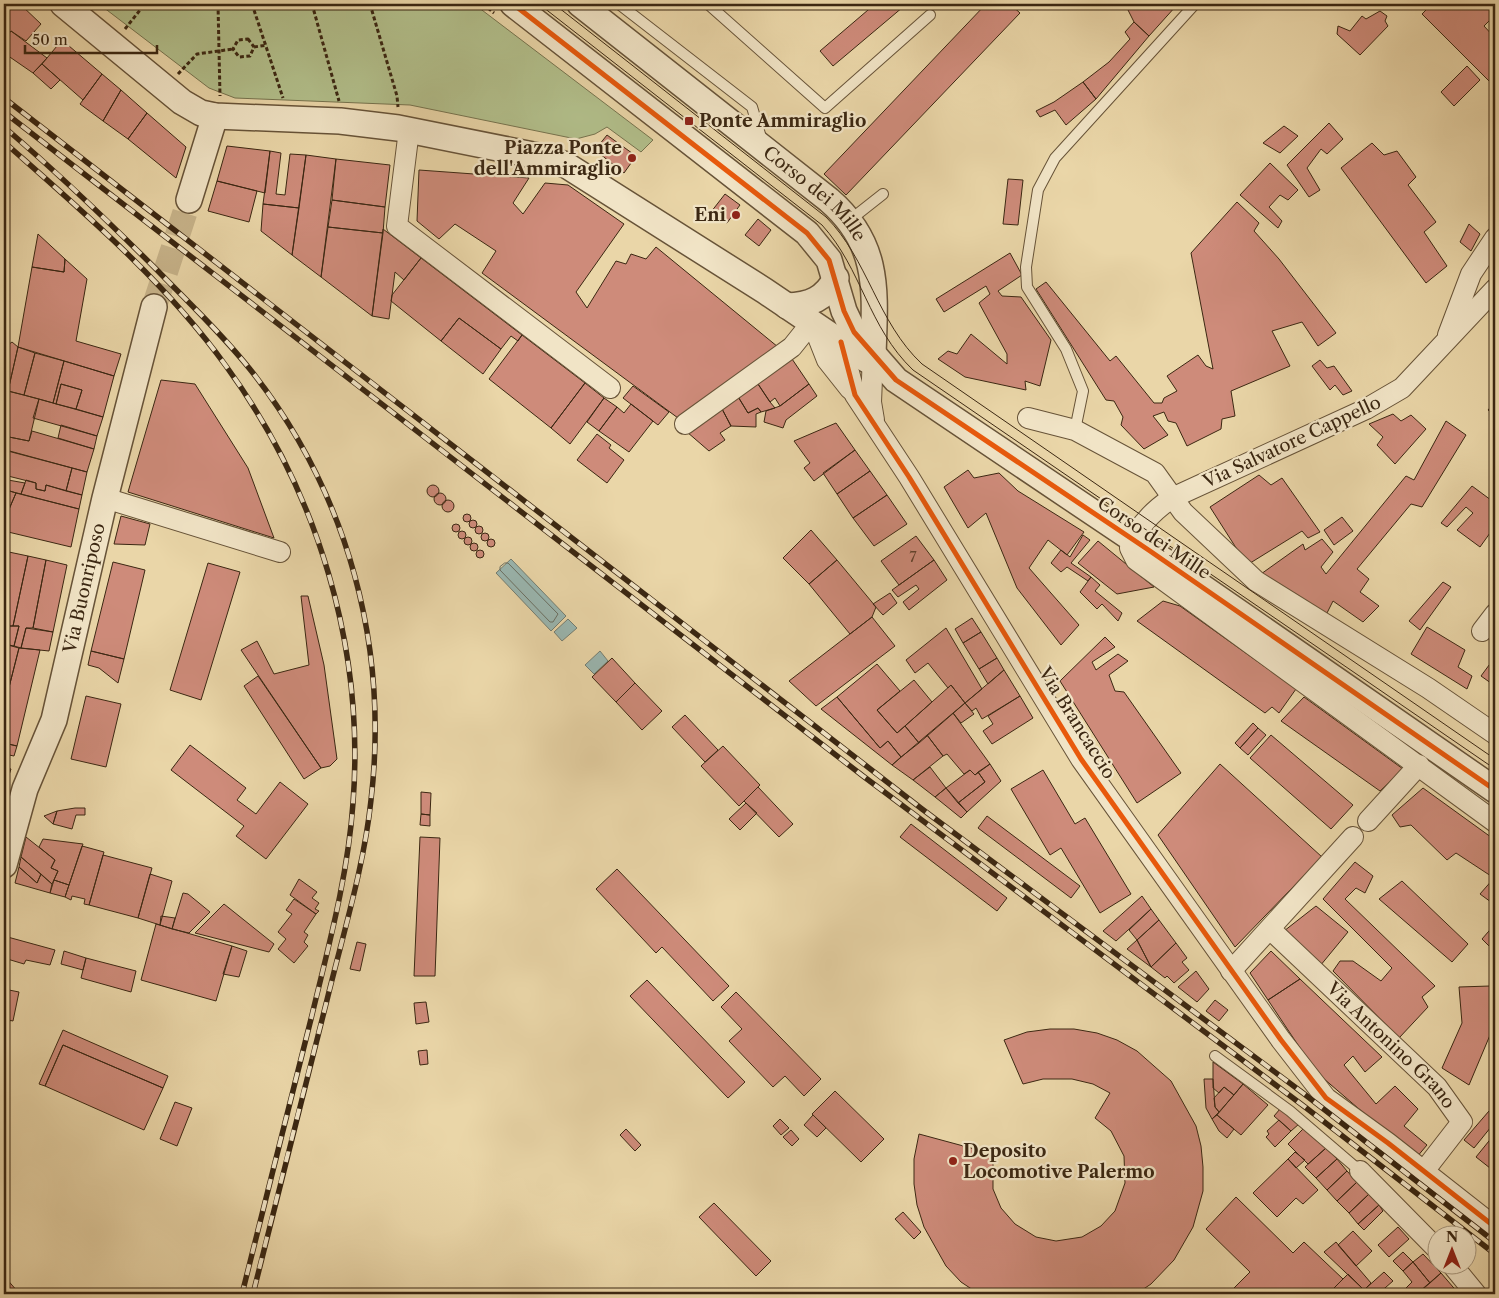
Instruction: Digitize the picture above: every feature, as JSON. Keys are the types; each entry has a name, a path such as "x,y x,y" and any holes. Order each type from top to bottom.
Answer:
{"street":[{"path":"63,4 191,109 215,116 404,122 543,157 566,165 841,342 873,359"},
{"path":"513,4 807,233 823,250 836,278 848,320 873,359 871,402 875,425"},
{"name":"Corso dei Mille","path":"580,4 829,200 850,220 863,240 872,268 874,298 873,359 896,380 1495,790"},
{"path":"189,200 215,116"},
{"path":"404,122 397,226 610,388"},
{"name":"Via Salvatore Cappello","path":"1448,337 1471,274 1495,238"},
{"path":"787,306 801,305 820,298 829,291 836,278"},
{"name":"Via Salvatore Cappello","path":"1132,540 1156,509 1172,498 1366,409 1402,388 1495,289"},
{"name":"Via Buonriposo","path":"4,865 25,789 54,720 105,498 154,307"},
{"path":"812,322 827,360 855,395"},
{"path":"685,424 792,347 812,322"},
{"name":"Via Brancaccio","path":"841,342 855,395 1081,759 1280,1040 1326,1098 1424,1171 1495,1228"},
{"path":"1028,418 1075,430 1155,473 1172,498 1204,532 1256,581 1428,688 1495,734"},
{"path":"105,498 280,552"},
{"path":"1132,540 1130,548 1136,560 1495,822"},
{"path":"1482,631 1495,614"},
{"path":"1368,821 1419,765"},
{"path":"1231,971 1353,837"},
{"name":"Via Antonino Grano","path":"1270,929 1437,1087 1462,1122 1424,1171"},
{"path":"1360,1171 1426,1238"},
{"path":"1461,1276 1475,1294"}],"lane":[{"path":"619,4 752,107 765,149"},
{"path":"708,4 826,108 930,15"},
{"path":"1075,430 1083,391 1066,349 1027,287 1026,266 1038,190 1055,158 1195,4"},
{"path":"850,220 883,194"},
{"path":"1215,1056 1333,1145 1360,1171"}],"path":[{"path":"112,45 145,4"},
{"path":"215,116 220,99 218,4"},
{"path":"252,4 290,119"},
{"path":"312,4 340,103"},
{"path":"370,4 404,122"},
{"path":"233,49 238,40 242,39 248,39 254,47"},
{"path":"254,47 267,45"},
{"path":"233,49 239,57 250,56 254,47"},
{"path":"165,89 197,54 233,49"}],"green space":[{"path":"99,4 474,4 653,140 641,152 607,127 595,134 576,139 410,105 235,98 209,88"}],"water":[{"path":"511,559 566,616 551,631 496,573"},
{"path":"568,619 577,628 562,641 554,632"},
{"path":"600,651 608,661 594,674 585,665"}],"building":[{"path":"13,4 20,4 41,24 26,41 11,31 4,39 4,8"},
{"path":"875,4 900,4 903,7 833,66 820,51"},
{"path":"986,4 1010,4 1020,13 846,195 824,174"},
{"path":"1135,4 1174,4 1176,6 1149,36 1134,22 1128,10"},
{"path":"1432,4 1495,4 1495,15 1484,26 1495,38 1495,77 1490,82 1422,14"},
{"path":"1380,11 1387,16 1385,21 1388,26 1360,55 1337,34 1338,26 1350,31 1362,16 1366,19"},
{"path":"1134,22 1149,36 1096,99 1083,82 1109,62 1130,39 1125,32"},
{"path":"11,31 47,58 33,73 4,53 4,39"},
{"path":"62,40 102,74 83,100 42,64"},
{"path":"42,64 60,80 51,89 33,73"},
{"path":"1467,66 1480,80 1454,106 1441,92"},
{"path":"102,74 121,90 103,121 80,104"},
{"path":"1083,82 1096,99 1066,125 1055,110 1040,117 1036,111 1054,102"},
{"path":"121,90 147,113 128,139 103,121"},
{"path":"147,113 186,147 176,178 128,139"},
{"path":"1329,123 1343,139 1327,154 1321,149 1307,168 1320,190 1309,197 1287,165"},
{"path":"1284,126 1298,136 1280,153 1263,143"},
{"path":"607,135 636,156 624,173 595,150"},
{"path":"1372,143 1384,155 1397,151 1416,177 1408,185 1436,222 1424,232 1447,266 1426,283 1341,168"},
{"path":"227,146 270,151 265,193 217,181"},
{"path":"270,151 281,153 276,194 285,195 290,154 306,155 299,208 263,204"},
{"path":"306,155 336,159 321,277 292,255"},
{"path":"336,159 390,165 385,207 332,200"},
{"path":"1270,163 1298,190 1288,200 1280,195 1269,207 1282,221 1278,228 1240,195"},
{"path":"419,170 529,178 513,203 523,214 545,183 568,185 624,224 576,292 587,308 616,261 626,264 631,254 646,259 656,247 778,347 678,418 482,273 496,251 455,224 439,239 417,221"},
{"path":"1008,179 1023,180 1018,225 1003,224"},
{"path":"217,181 257,191 249,222 208,211"},
{"path":"725,194 740,205 727,223 711,212"},
{"path":"332,200 385,207 383,233 328,227"},
{"path":"1237,202 1259,223 1254,231 1279,259 1336,333 1318,346 1302,322 1272,331 1290,366 1231,391 1235,416 1222,419 1221,429 1187,446 1176,423 1168,421 1164,412 1153,416 1168,435 1144,449 1121,425 1123,417 1114,401 1106,400 1036,289 1046,282 1110,361 1116,356 1154,403 1162,403 1164,398 1177,391 1167,376 1198,355 1206,366 1213,369 1191,253"},
{"path":"263,204 299,208 292,255 261,231"},
{"path":"758,219 771,230 759,246 745,235"},
{"path":"1469,224 1480,234 1471,251 1460,242"},
{"path":"328,227 383,233 372,316 321,277"},
{"path":"383,229 421,258 404,280 395,272 389,319 372,316"},
{"path":"38,234 65,259 64,272 32,267"},
{"path":"1010,253 1022,275 998,291 1002,296 1021,297 1051,340 1040,386 1025,381 1026,390 965,377 938,359 948,351 957,354 971,334 1007,364 1007,354 979,303 990,294 986,286 944,312 936,299"},
{"path":"421,258 522,335 518,341 511,336 501,349 459,318 441,341 391,301 392,295"},
{"path":"65,259 87,279 76,341 121,354 114,376 18,347 32,267 64,272"},
{"path":"459,318 501,349 483,374 441,341"},
{"path":"522,335 585,383 551,428 489,379"},
{"path":"12,342 18,347 8,391 4,385 4,348"},
{"path":"18,347 35,353 24,395 8,391"},
{"path":"35,353 64,361 53,403 24,395"},
{"path":"790,356 809,384 780,406 775,398 770,402 756,381"},
{"path":"1320,360 1327,368 1334,366 1352,391 1343,395 1335,385 1330,390 1312,366"},
{"path":"64,361 114,376 103,417 76,409 82,390 61,384 56,404 53,403"},
{"path":"161,380 195,384 248,468 274,538 128,492"},
{"path":"756,381 775,408 761,412 758,408 748,413 737,395"},
{"path":"585,383 604,398 570,444 551,428"},
{"path":"61,384 82,390 76,409 56,404"},
{"path":"809,384 817,396 786,420 783,428 764,422 766,411 780,406"},
{"path":"633,386 669,412 658,425 623,398"},
{"path":"8,391 39,399 29,441 9,437 6,450 4,450 4,401"},
{"path":"737,395 748,413 758,408 761,412 756,414 756,427 731,426 721,407"},
{"path":"604,398 617,407 599,431 587,422"},
{"path":"39,399 103,417 97,436 33,418"},
{"path":"1495,402 1495,415 1488,410"},
{"path":"631,404 653,421 629,452 599,431 617,407 624,413"},
{"path":"721,407 731,426 720,433 725,440 709,451 687,432"},
{"path":"1393,414 1401,421 1411,415 1426,429 1395,464 1377,445 1383,437 1369,424"},
{"path":"1446,421 1466,435 1422,507 1411,504 1357,569 1369,579 1360,592 1379,606 1363,622 1333,601 1325,617 1261,574 1303,544 1305,550 1322,539 1333,552 1321,567 1326,574 1406,476 1414,480"},
{"path":"836,423 855,450 814,481 804,468 810,463 794,441"},
{"path":"61,425 97,436 94,449 58,438"},
{"path":"32,431 94,449 87,472 6,450 9,437 29,441"},
{"path":"597,434 611,445 609,448 624,460 607,483 577,460"},
{"path":"4,450 72,468 66,491 46,485 45,491 36,489 36,483 4,475"},
{"path":"855,450 870,471 837,494 823,473"},
{"path":"72,468 87,472 82,495 66,491"},
{"path":"968,470 974,478 999,473 1018,491 1084,532 1067,555 1048,540 1029,568 1079,625 1061,645 1017,588 986,513 968,528 944,487"},
{"path":"870,471 887,495 853,518 837,494"},
{"path":"1259,475 1271,485 1282,478 1320,532 1308,538 1302,531 1247,565 1210,507"},
{"path":"8,480 25,483 21,494 5,490"},
{"path":"26,480 36,483 36,489 45,491 46,485 82,495 79,509 21,494"},
{"path":"433,485 439,491 433,497 427,491"},
{"path":"1472,486 1495,503 1495,526 1480,547 1457,530 1473,513 1466,507 1447,527 1441,523"},
{"path":"4,489 16,493 4,521"},
{"path":"16,493 79,509 71,547 4,531 4,521"},
{"path":"440,493 446,499 440,505 434,499"},
{"path":"887,495 907,524 874,546 853,518"},
{"path":"448,500 454,506 448,512 442,506"},
{"path":"467,514 471,518 467,522 463,518"},
{"path":"121,516 150,524 145,545 114,544"},
{"path":"1342,517 1353,531 1334,545 1324,530"},
{"path":"473,520 477,524 473,528 469,524"},
{"path":"456,524 460,528 456,532 452,528"},
{"path":"479,526 483,530 479,534 475,530"},
{"path":"811,530 837,560 809,584 783,558"},
{"path":"462,531 466,535 462,539 458,535"},
{"path":"485,533 489,537 485,541 481,537"},
{"path":"1083,535 1090,540 1071,563 1091,577 1088,581 1067,567 1061,572 1051,563 1061,550 1070,557"},
{"path":"916,536 934,560 899,585 881,561"},
{"path":"468,537 472,541 468,545 464,541"},
{"path":"491,539 495,543 491,547 487,543"},
{"path":"1098,541 1154,587 1117,594 1078,563"},
{"path":"474,543 478,547 474,551 470,547"},
{"path":"480,550 484,554 480,558 476,554"},
{"path":"4,551 28,556 13,626 4,626"},
{"path":"28,556 46,560 33,628 26,628 21,648 14,646 19,626 13,626"},
{"path":"46,560 67,565 53,632 33,628"},
{"path":"837,560 876,607 872,617 850,634 809,584"},
{"path":"934,560 947,580 909,610 903,602 919,589 916,585 898,597 892,590"},
{"path":"113,562 145,570 124,659 91,651"},
{"path":"208,563 240,572 201,700 170,690"},
{"path":"1091,577 1100,585 1095,591 1122,613 1118,621 1102,604 1097,609 1080,592"},
{"path":"1443,582 1451,587 1420,630 1409,621"},
{"path":"890,593 897,603 883,615 873,604"},
{"path":"301,596 308,596 324,665 337,759 330,766 321,768 241,650 257,641 274,674 309,665"},
{"path":"1163,601 1180,606 1296,689 1279,713 1272,707 1265,713 1137,621"},
{"path":"872,617 895,646 816,706 789,681"},
{"path":"972,618 981,632 963,643 955,629"},
{"path":"4,626 19,626 14,646 4,644"},
{"path":"1427,627 1465,650 1458,667 1472,676 1467,689 1411,654"},
{"path":"26,628 53,632 49,651 21,648"},
{"path":"946,628 982,689 965,703 951,685 948,688 928,663 915,673 906,660"},
{"path":"981,632 997,658 979,669 963,643"},
{"path":"1105,637 1115,647 1092,662 1096,670 1118,654 1128,661 1109,675 1115,691 1124,692 1181,773 1137,803 1060,681"},
{"path":"4,644 19,648 4,707"},
{"path":"19,648 40,650 17,746 4,743 4,707"},
{"path":"91,651 124,659 118,683 99,668 88,665"},
{"path":"1495,657 1495,686 1481,676"},
{"path":"612,658 635,683 616,702 592,677"},
{"path":"997,658 1004,670 988,684 979,669"},
{"path":"877,664 900,691 877,710 897,733 905,726 919,743 901,757 888,741 880,748 837,697"},
{"path":"1004,670 1020,696 982,719 976,708 972,711 965,703"},
{"path":"258,676 321,768 304,779 244,686"},
{"path":"914,680 932,702 897,733 877,710"},
{"path":"635,683 662,711 642,730 616,702"},
{"path":"951,685 965,703 919,743 905,726"},
{"path":"86,696 121,704 106,767 71,759"},
{"path":"1020,696 1033,718 992,744 983,731 993,724 988,716"},
{"path":"837,697 880,748 888,741 901,757 892,765 821,709"},
{"path":"1304,697 1403,769 1380,791 1281,721"},
{"path":"965,703 974,714 961,723 953,713"},
{"path":"953,713 990,764 975,775 970,770 964,774 947,754 943,756 927,735"},
{"path":"685,715 718,750 705,762 672,727"},
{"path":"1253,723 1258,728 1240,748 1235,743"},
{"path":"1258,728 1266,735 1248,755 1240,748"},
{"path":"927,735 943,756 913,780 892,765"},
{"path":"1271,735 1353,805 1331,829 1250,758"},
{"path":"4,743 17,746 14,756 4,754"},
{"path":"190,745 246,788 237,800 256,814 280,782 308,804 266,859 236,836 244,826 171,770"},
{"path":"723,746 760,785 739,806 701,766"},
{"path":"990,764 1001,781 967,812 958,803 985,782 978,772"},
{"path":"1220,764 1322,857 1235,947 1158,835"},
{"path":"4,767 11,769 8,778 4,777"},
{"path":"930,767 946,788 935,797 913,780"},
{"path":"970,770 975,775 978,772 985,782 958,803 946,788"},
{"path":"1043,770 1075,824 1085,818 1131,894 1100,913 1061,848 1050,855 1011,789"},
{"path":"4,777 8,778 4,795"},
{"path":"758,787 793,824 779,837 744,801"},
{"path":"946,788 967,812 961,818 935,797"},
{"path":"1423,788 1495,840 1495,905 1480,894 1494,878 1456,853 1447,860 1411,825 1400,827 1392,815"},
{"path":"421,792 431,793 430,815 421,814"},
{"path":"746,803 757,813 740,830 729,819"},
{"path":"85,808 85,815 76,815 72,829 53,824 57,811"},
{"path":"57,811 53,824 44,816"},
{"path":"421,814 430,815 430,826 420,825"},
{"path":"987,816 1080,886 1071,898 978,828"},
{"path":"911,824 1007,898 997,911 900,837"},
{"path":"26,837 55,860 51,868 58,871 52,884 21,857"},
{"path":"420,837 440,838 435,976 414,976"},
{"path":"43,839 83,844 69,885 54,880 58,871 51,868 55,860 39,847"},
{"path":"82,846 104,852 89,905 84,904 85,899 72,896 71,900 65,897"},
{"path":"103,855 152,868 138,918 89,905"},
{"path":"21,857 41,874 37,883 19,867"},
{"path":"1355,862 1373,876 1365,893 1356,888 1345,899 1435,986 1422,997 1428,1007 1399,1038 1333,971 1340,961 1353,961 1381,981 1392,968 1323,899"},
{"path":"19,867 37,883 41,874 52,884 50,893 15,883"},
{"path":"617,869 729,986 713,1001 662,947 656,953 596,889"},
{"path":"150,874 172,881 160,925 138,918"},
{"path":"299,879 317,892 312,898 319,903 315,909 319,911 316,914 290,895"},
{"path":"54,880 69,885 65,897 50,893"},
{"path":"1402,881 1468,944 1452,962 1379,899"},
{"path":"183,893 188,894 210,912 189,933 172,929"},
{"path":"1142,896 1151,909 1116,941 1103,931"},
{"path":"294,899 316,914 304,932 308,935 304,942 308,946 294,963 278,949 286,939 278,932 292,914 286,910"},
{"path":"224,904 274,944 269,952 195,933"},
{"path":"1316,906 1348,932 1320,966 1284,931"},
{"path":"1151,909 1159,920 1137,940 1129,930"},
{"path":"161,916 175,918 172,929 160,925"},
{"path":"1159,920 1176,943 1151,967 1137,940"},
{"path":"156,924 232,946 216,1001 141,980"},
{"path":"1495,924 1495,950 1494,951 1482,939"},
{"path":"4,936 55,950 50,965 26,960 24,964 4,958"},
{"path":"1137,940 1151,967 1127,949"},
{"path":"357,942 366,944 360,971 350,969"},
{"path":"1176,943 1187,958 1182,962 1189,970 1174,983 1167,976 1165,978 1151,967"},
{"path":"232,946 247,951 239,977 223,974"},
{"path":"64,951 86,958 83,970 61,964"},
{"path":"1271,951 1300,979 1268,1000 1250,973"},
{"path":"86,958 136,971 131,992 81,978"},
{"path":"1196,971 1209,989 1197,1002 1178,987"},
{"path":"1300,979 1382,1057 1365,1072 1353,1056 1344,1065 1376,1104 1395,1086 1418,1109 1404,1126 1427,1145 1416,1158 1316,1072 1268,1000"},
{"path":"647,980 745,1082 728,1098 630,996"},
{"path":"1490,986 1493,1028 1469,1085 1442,1068 1462,1023 1459,987"},
{"path":"4,989 19,992 13,1021 4,1019"},
{"path":"736,992 821,1079 804,1096 785,1076 773,1087 729,1041 742,1029 721,1007"},
{"path":"1215,1000 1228,1010 1219,1021 1206,1011"},
{"path":"426,1002 429,1022 416,1024 414,1003"},
{"path":"4,1019 10,1020 5,1043 4,1043"},
{"name":"Deposito Locomotive Palermo","path":"1050,1029 1074,1029 1097,1033 1117,1040 1137,1051 1171,1081 1196,1126 1201,1146 1203,1191 1193,1227 1174,1260 1151,1284 1136,1294 979,1294 961,1282 946,1266 924,1227 917,1205 914,1184 914,1159 919,1134 993,1154 993,1189 1001,1208 1015,1224 1036,1237 1056,1241 1082,1237 1101,1226 1115,1211 1125,1183 1124,1156 1111,1131 1095,1118 1110,1093 1093,1084 1072,1079 1043,1079 1023,1084 1004,1040 1027,1032"},
{"path":"63,1030 168,1076 163,1088 63,1045 45,1086 39,1084"},
{"path":"63,1045 163,1088 144,1130 45,1086"},
{"path":"427,1050 428,1064 420,1065 418,1051"},
{"path":"1213,1062 1243,1084 1234,1095 1224,1087 1219,1093 1213,1088"},
{"path":"1204,1079 1213,1079 1215,1107 1219,1112 1212,1119 1206,1108"},
{"path":"1243,1084 1268,1105 1241,1135 1217,1115"},
{"path":"1224,1087 1234,1095 1219,1112 1215,1107 1214,1098"},
{"path":"835,1091 884,1139 861,1162 812,1114"},
{"path":"175,1102 192,1108 177,1146 160,1139"},
{"path":"1280,1109 1299,1124 1291,1131 1274,1116"},
{"path":"1489,1111 1495,1115 1495,1122 1474,1148 1464,1140"},
{"path":"813,1115 826,1128 817,1137 804,1125"},
{"path":"1217,1115 1234,1129 1227,1138 1219,1131 1212,1119"},
{"path":"780,1119 789,1128 781,1135 773,1126"},
{"path":"1279,1120 1291,1131 1275,1147 1266,1137 1269,1134 1267,1131"},
{"path":"1304,1128 1326,1148 1308,1164 1288,1144"},
{"path":"626,1129 641,1145 635,1151 620,1135"},
{"path":"791,1130 799,1139 792,1146 783,1137"},
{"path":"1493,1136 1495,1137 1495,1172 1476,1157"},
{"path":"1326,1148 1337,1159 1316,1178 1305,1167"},
{"path":"1295,1152 1305,1160 1296,1168 1288,1159"},
{"path":"1288,1159 1318,1190 1303,1204 1296,1198 1277,1217 1253,1193"},
{"path":"1337,1159 1347,1171 1327,1190 1316,1178"},
{"path":"1347,1171 1357,1182 1337,1201 1327,1190"},
{"path":"1357,1182 1369,1194 1349,1213 1337,1201"},
{"path":"1369,1194 1379,1205 1358,1224 1349,1213"},
{"path":"1236,1197 1293,1253 1304,1242 1343,1279 1328,1294 1294,1294 1292,1292 1289,1294 1228,1294 1250,1272 1206,1229"},
{"path":"714,1203 771,1261 756,1276 699,1217"},
{"path":"1379,1205 1383,1211 1364,1230 1358,1224"},
{"path":"903,1212 921,1232 914,1239 895,1219"},
{"path":"1398,1227 1409,1239 1389,1257 1378,1245"},
{"path":"1353,1231 1372,1251 1356,1266 1338,1245"},
{"path":"1336,1242 1371,1283 1364,1290 1324,1252"},
{"path":"1403,1252 1413,1262 1403,1271 1393,1261"},
{"path":"1423,1254 1426,1257 1426,1276 1438,1276 1430,1283 1413,1262"},
{"path":"1413,1262 1430,1283 1417,1294 1408,1294 1404,1290 1412,1282 1403,1271"},
{"path":"1384,1272 1393,1281 1378,1294 1368,1294 1364,1290"},
{"path":"1348,1274 1368,1294 1328,1294"},
{"path":"4,1276 19,1293 4,1294"},
{"path":"1438,1276 1444,1276 1459,1294 1423,1294 1420,1291"},
{"path":"1495,1282 1495,1294 1489,1294 1486,1291"}],"tunnel":[{"path":"154,307 189,200"}],"tram line":[{"path":"539,4 822,225 836,242 847,260 885,335 913,370 1495,769"},
{"path":"554,4 826,217 852,252 894,329 922,364 1495,759"}],"railway":[{"path":"4,98 922,809 1303,1093 1495,1242"},
{"path":"4,112 863,776 1305,1107 1495,1254"},
{"path":"4,127 139,252 219,333 253,373 286,420 314,470 337,521 354,574 367,629 374,685 375,742 368,825 352,900 253,1294"},
{"path":"4,142 150,276 177,305 226,366 258,415 286,466 310,519 328,574 342,630 351,687 355,745 353,803 347,858 324,966 242,1294"}],"cycle path":[{"path":"513,4 807,233 829,260 844,311 854,332 896,380 1150,551 1495,790"},
{"path":"841,342 855,395 909,477 1081,759 1281,1040 1326,1098 1388,1143 1495,1227"}],"place":[{"name":"Ponte Ammiraglio","path":"689,121"},
{"name":"Piazza Ponte dell'Ammiraglio","path":"632,158"},
{"name":"Eni","path":"736,215"},
{"name":"Deposito Locomotive Palermo","path":"953,1161"}]}
